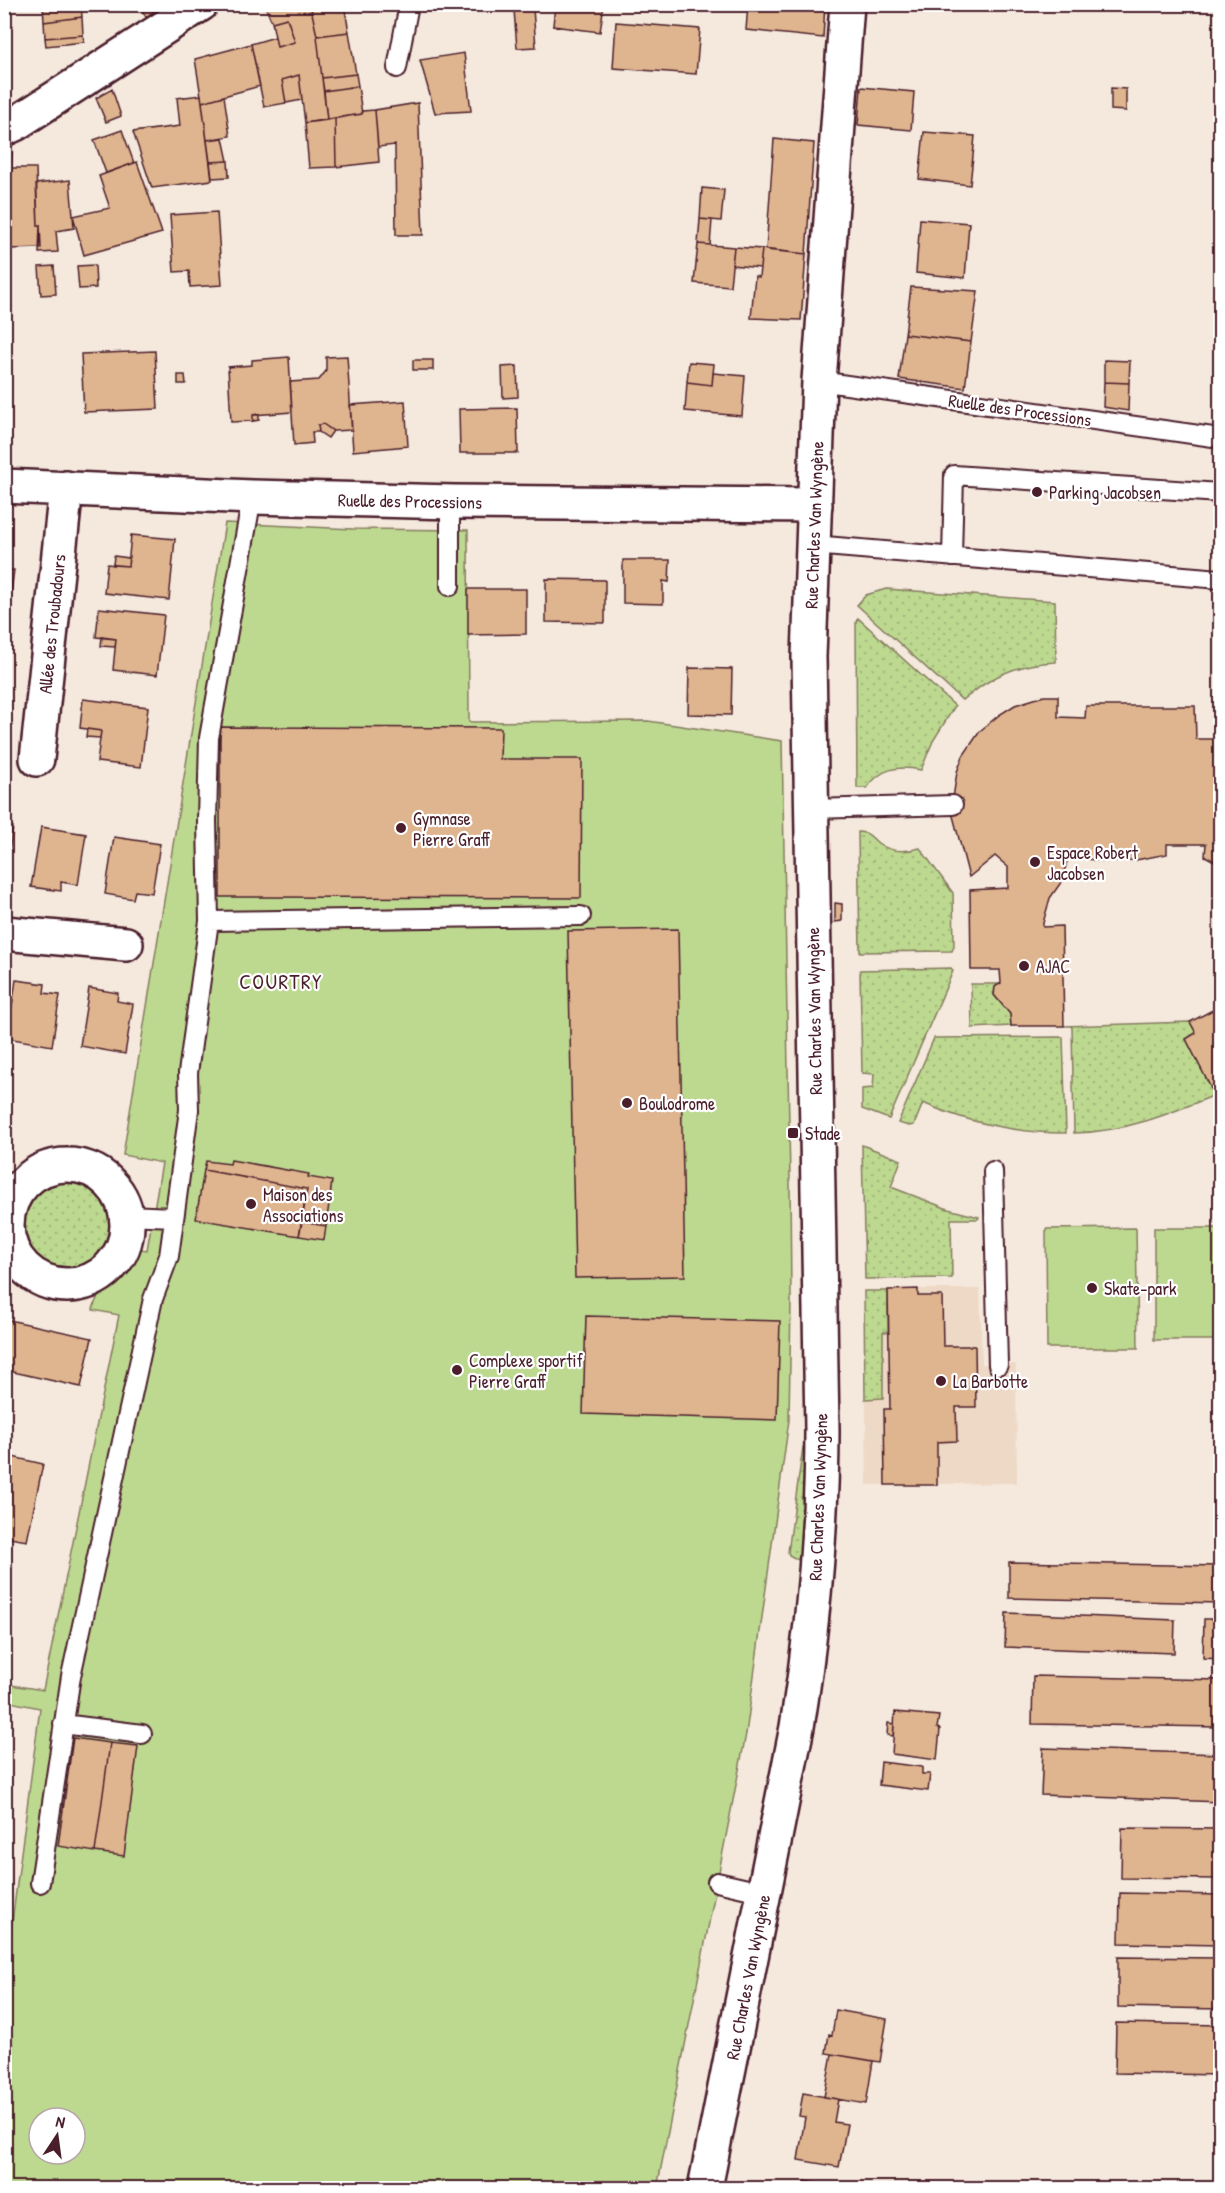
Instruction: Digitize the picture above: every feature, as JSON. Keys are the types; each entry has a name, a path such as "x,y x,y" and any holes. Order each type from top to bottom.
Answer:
{"street":[{"path":"4,129 201,4"},
{"name":"Rue Charles Van Wyngène","path":"705,2188 797,1727 819,1557 821,1502 809,657 819,381 847,4"},
{"name":"Ruelle des Processions","path":"4,486 252,497 815,505"},
{"name":"Allée des Troubadours","path":"37,759 66,488"},
{"path":"4,933 126,944"},
{"path":"75,1165 93,1171 109,1182 120,1197 127,1215 126,1235 120,1254 107,1269 89,1280 69,1285 49,1282 30,1272 16,1257 8,1238 6,1217 12,1199 23,1183 38,1172 56,1166 75,1165"}],"lane":[{"path":"397,68 409,4"},
{"name":"Ruelle des Processions","path":"819,381 1221,438"},
{"path":"952,557 954,475 1221,493"},
{"path":"40,1883 71,1676 153,1299 169,1256 189,1110 188,1073 209,921 207,821 209,738 252,497"},
{"path":"450,501 450,586"},
{"path":"813,545 1221,579"},
{"path":"812,809 953,806"},
{"path":"209,921 581,916"},
{"path":"993,1171 998,1365"},
{"path":"127,1215 173,1217"},
{"path":"63,1724 142,1734"},
{"path":"717,1882 765,1893"}],"shaded area":[{"name":"La Barbotte","path":"980,1289 982,1364 1016,1364 1017,1483 867,1485 864,1291"}],"green space":[{"name":"Complexe sportif Pierre Graff","path":"225,523 353,529 468,530 469,722 648,721 782,741 790,1181 789,1420 746,1734 657,2188 5,2188 4,2078 9,1945 40,1708 5,1701 4,1684 43,1690 119,1315 93,1310 94,1304 99,1295 126,1267 135,1248 147,1250 162,1163 123,1155"},
{"path":"886,589 1055,601 1056,662 1029,666 1002,674 962,700 857,605 866,595"},
{"path":"858,618 955,706 933,741 921,770 897,768 884,772 867,788 857,788 856,622"},
{"path":"858,832 868,834 878,843 893,850 904,851 920,848 953,893 954,946 952,951 860,952"},
{"path":"951,968 953,971 889,1119 862,1109 862,1089 873,1088 874,1074 862,1073 860,970"},
{"path":"971,984 998,984 994,995 1010,1014 1011,1026 972,1028"},
{"path":"1190,1022 1196,1033 1186,1039 1215,1095 1129,1126 1074,1133 1072,1028 1064,1026"},
{"path":"1063,1037 1066,1133 1047,1133 993,1126 923,1103 914,1125 898,1123 934,1038"},
{"path":"862,1145 901,1160 891,1187 948,1209 979,1217 978,1219 951,1219 952,1278 865,1279"},
{"path":"67,1181 84,1185 98,1194 107,1208 111,1225 107,1242 98,1256 84,1265 67,1269 50,1265 36,1256 27,1242 23,1225 27,1208 36,1194 50,1185"},
{"name":"Skate-park","path":"1136,1228 1138,1348 1047,1348 1046,1229"},
{"path":"1154,1228 1220,1228 1220,1340 1154,1340"},
{"path":"864,1291 888,1291 888,1332 883,1332 883,1398 865,1399"},
{"path":"803,1447 805,1447 805,1518 802,1562 789,1555 788,1552"}],"building":[{"path":"43,4 81,4 82,17 44,22"},
{"path":"139,4 163,4 146,17"},
{"path":"264,4 310,4 317,36 327,120 305,123 299,75 282,80 286,103 264,107 251,44 275,37 277,47 295,42 287,18 272,22"},
{"path":"310,4 344,4 349,32 317,36"},
{"path":"427,4 469,4 469,6 427,8"},
{"path":"555,4 604,4 600,32 553,26"},
{"path":"748,4 825,4 823,38 746,30"},
{"path":"533,9 536,47 517,48 514,10"},
{"path":"82,17 83,35 45,38 44,22"},
{"path":"287,18 295,42 277,47 272,22"},
{"path":"616,22 700,29 696,74 613,68"},
{"path":"349,32 356,74 322,78 317,36"},
{"path":"83,35 84,42 46,46 45,38"},
{"path":"251,44 260,86 202,102 195,59"},
{"path":"464,53 471,111 435,113 420,60"},
{"path":"356,74 358,86 324,91 322,78"},
{"path":"299,75 302,100 286,103 282,80"},
{"path":"358,86 362,114 327,120 324,91"},
{"path":"861,87 914,92 911,130 858,125"},
{"path":"1111,88 1126,89 1126,111 1111,110"},
{"path":"112,89 121,116 106,122 96,98"},
{"path":"201,95 212,180 152,188 133,132 180,126 177,98"},
{"path":"224,96 230,136 207,140 202,102"},
{"path":"418,103 423,235 396,235 395,145 378,147 375,110"},
{"path":"375,110 379,162 336,167 335,118"},
{"path":"335,118 336,167 309,168 305,123"},
{"path":"122,130 134,163 106,173 94,140"},
{"path":"924,132 975,136 970,185 919,179"},
{"path":"223,138 228,161 210,162 207,140"},
{"path":"774,139 814,143 806,254 766,250"},
{"path":"12,152 9,224 4,224 4,154"},
{"path":"228,161 229,177 212,178 210,162"},
{"path":"137,162 162,233 84,255 73,216 110,208 99,176"},
{"path":"11,168 36,168 41,248 9,249"},
{"path":"70,180 74,228 56,231 58,252 39,253 40,225 38,226 36,184"},
{"path":"702,188 724,190 721,221 700,219"},
{"path":"217,212 222,285 190,287 189,271 174,272 170,215"},
{"path":"700,219 712,220 710,245 698,244"},
{"path":"920,219 969,223 965,278 916,273"},
{"path":"698,244 734,247 730,286 694,283"},
{"path":"734,247 762,249 760,268 732,265"},
{"path":"762,249 806,254 801,320 751,318 755,276 759,277"},
{"path":"95,265 96,288 79,289 77,266"},
{"path":"54,266 56,294 41,295 39,267"},
{"path":"911,287 978,291 971,342 905,334"},
{"path":"905,334 971,342 965,388 899,379"},
{"path":"155,351 158,409 84,412 81,354"},
{"path":"347,356 352,430 333,431 323,424 318,425 319,432 312,432 313,443 294,445 290,382 319,380 326,371 326,357"},
{"path":"289,357 292,412 253,415 253,421 231,422 228,367 252,365 252,360"},
{"path":"413,360 433,360 433,370 413,370"},
{"path":"1104,360 1130,361 1129,383 1104,382"},
{"path":"689,362 714,364 712,385 687,382"},
{"path":"517,366 518,397 503,398 502,367"},
{"path":"713,373 745,376 742,416 685,411 687,382 712,385"},
{"path":"178,375 185,375 186,384 178,384"},
{"path":"1104,382 1129,383 1128,411 1103,407"},
{"path":"405,401 408,446 353,451 350,405"},
{"path":"517,408 518,453 460,453 459,409"},
{"path":"259,414 259,420 253,421 253,415"},
{"path":"323,424 333,431 328,438 319,432 318,425"},
{"path":"131,535 175,539 169,600 104,593 107,564 128,566"},
{"path":"114,556 129,558 128,566 113,565"},
{"path":"623,560 670,560 669,582 663,581 663,604 623,603"},
{"path":"4,570 14,570 10,599 4,599"},
{"path":"546,579 605,580 605,623 546,622"},
{"path":"468,589 526,589 526,634 468,635"},
{"path":"99,608 164,615 157,675 113,670 116,639 96,637"},
{"path":"4,614 9,615 5,644 4,644"},
{"path":"102,637 116,639 115,647 101,646"},
{"path":"689,668 732,669 731,715 688,714"},
{"name":"Espace Robert Jacobsen","path":"1044,696 1058,696 1058,717 1085,718 1086,706 1195,706 1196,739 1220,739 1220,864 1205,856 1206,844 1167,844 1167,854 1136,860 1105,861 1068,857 1062,881 1050,898 1043,923 1043,927 1062,926 1064,1026 1011,1026 1010,1014 994,995 995,987 1001,983 1000,970 971,970 970,890 1008,888 1008,867 995,856 969,877 953,816 953,798 957,772 963,756 980,731 1015,705"},
{"path":"83,699 148,707 141,767 97,762 101,731 80,728"},
{"name":"Gymnase Pierre Graff","path":"220,727 501,728 500,759 582,759 581,898 220,897"},
{"path":"87,729 101,731 100,738 86,737"},
{"path":"4,826 13,827 5,877 4,877"},
{"path":"41,827 86,834 78,885 61,882 61,891 31,887"},
{"path":"114,837 160,844 152,893 135,891 133,899 105,894"},
{"path":"835,903 842,904 842,921 835,922"},
{"name":"Boulodrome","path":"678,929 685,1276 575,1278 568,931"},
{"path":"16,980 45,984 44,993 60,995 52,1046 7,1038"},
{"path":"89,988 118,993 117,1001 133,1004 125,1054 80,1046"},
{"path":"1220,1006 1220,1106 1186,1039 1196,1033 1190,1022"},
{"path":"231,1160 309,1174 308,1177 332,1181 326,1226 302,1222 307,1189 204,1170 206,1161 230,1164"},
{"name":"Maison des Associations","path":"204,1170 307,1189 299,1236 196,1219"},
{"path":"302,1222 326,1226 324,1240 299,1236"},
{"path":"918,1289 918,1296 942,1296 943,1346 975,1346 976,1407 956,1407 957,1441 937,1442 937,1485 885,1485 884,1409 890,1409 888,1290"},
{"path":"586,1316 780,1321 777,1420 583,1414"},
{"path":"9,1320 92,1338 81,1387 4,1370 4,1343"},
{"path":"4,1455 43,1464 27,1541 4,1537"},
{"path":"1009,1562 1220,1566 1220,1603 1009,1598"},
{"path":"1006,1613 1175,1620 1174,1653 1005,1647"},
{"path":"1204,1619 1220,1619 1220,1659 1203,1658"},
{"path":"1033,1676 1220,1680 1220,1727 1032,1724"},
{"path":"895,1712 939,1716 937,1760 892,1754"},
{"path":"888,1723 894,1724 893,1736 887,1735"},
{"path":"73,1738 110,1743 95,1852 58,1846"},
{"path":"110,1743 138,1746 124,1856 95,1852"},
{"path":"1043,1748 1220,1754 1220,1802 1041,1795"},
{"path":"881,1762 922,1767 922,1774 930,1774 928,1791 879,1785"},
{"path":"1122,1828 1220,1829 1220,1879 1121,1878"},
{"path":"1120,1893 1220,1895 1220,1945 1119,1943"},
{"path":"1118,1957 1220,1958 1220,2009 1118,2007"},
{"path":"836,2010 887,2019 880,2062 826,2053"},
{"path":"1116,2023 1220,2025 1220,2075 1115,2073"},
{"path":"832,2054 873,2061 866,2104 824,2097"},
{"path":"803,2093 838,2099 834,2122 847,2124 839,2167 798,2160 805,2117 799,2116"},
{"path":"804,2181 848,2188 803,2188"}],"place":[{"name":"Parking Jacobsen","path":"1037,492"},
{"name":"Gymnase Pierre Graff","path":"401,828"},
{"name":"Espace Robert Jacobsen","path":"1035,862"},
{"name":"AJAC","path":"1024,966"},
{"name":"Boulodrome","path":"627,1103"},
{"name":"Stade","path":"793,1133"},
{"name":"Maison des Associations","path":"251,1204"},
{"name":"Skate-park","path":"1092,1288"},
{"name":"Complexe sportif Pierre Graff","path":"457,1370"},
{"name":"La Barbotte","path":"941,1381"}],"district":[{"name":"COURTRY","path":"281,981"}]}
